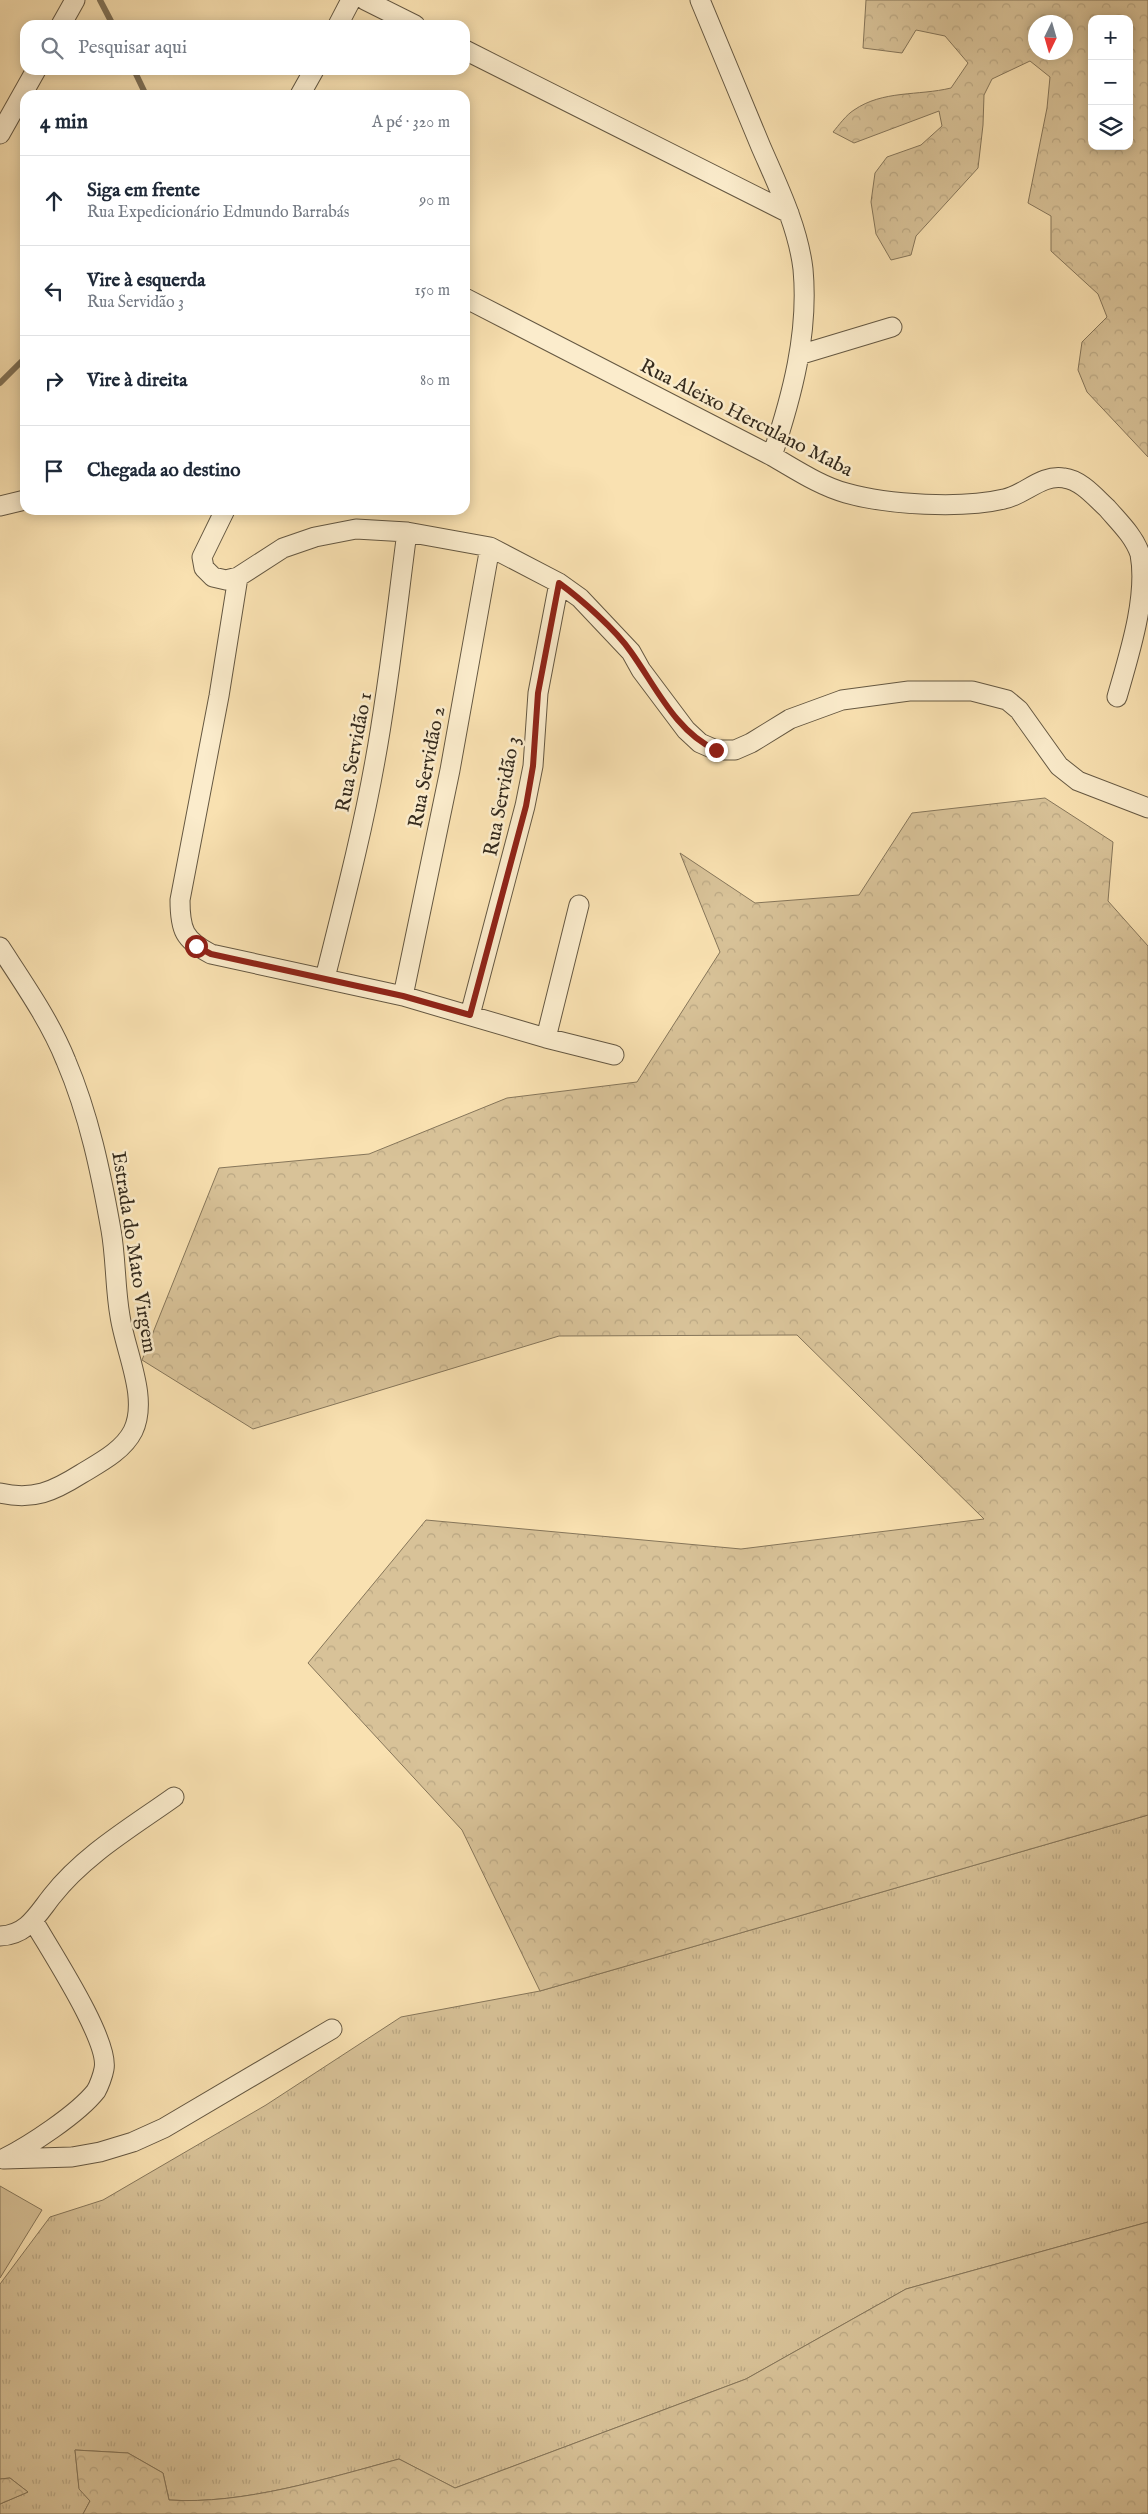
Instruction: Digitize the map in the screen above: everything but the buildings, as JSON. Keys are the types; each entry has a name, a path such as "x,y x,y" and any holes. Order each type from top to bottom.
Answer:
{"street":[{"path":"64,20 75,0"},
{"path":"341,20 351,0"},
{"path":"365,0 405,20"},
{"path":"700,0 789,212 803,268 804,315 799,356 789,404 772,456"},
{"path":"470,52 789,212"},
{"path":"25,90 33,75"},
{"path":"303,90 311,75"},
{"path":"0,134 20,98"},
{"name":"Rua Aleixo Herculano Maba","path":"470,301 772,456 802,474 845,493 895,502 946,504 990,502 1006,499 1034,484 1050,479 1064,478 1081,484 1126,528 1140,553 1145,578 1144,606 1117,697"},
{"path":"799,356 892,327"},
{"path":"0,506 20,501"},
{"path":"222,515 202,557 204,568 213,577 226,580 238,577 282,548 316,537 356,529 407,532 490,547 559,583 580,598 631,652 641,670 686,730 700,743 716,750 735,750 751,743 790,719 842,700 909,690 972,691 1006,700 1019,710 1059,766 1078,781 1148,808"},
{"name":"Rua Servidão 1","path":"325,978 356,853 375,762 388,684 407,532"},
{"name":"Rua Servidão 2","path":"403,996 450,770 490,547"},
{"path":"238,577 219,696 180,900 180,920 186,935 196,946 211,954 403,996 546,1038 614,1055"},
{"name":"Rua Servidão 3","path":"470,1015 526,806 533,766 539,684 559,583"},
{"path":"546,1038 579,905"},
{"name":"Estrada do Mato Virgem","path":"0,947 38,1005 66,1061 94,1144 112,1231 120,1315 126,1351 139,1392 138,1414 133,1431 112,1455 57,1489 19,1498 0,1493"},
{"path":"0,1936 9,1936 34,1922 53,1895 80,1866 174,1797"},
{"path":"2,2159 75,2111 96,2090 104,2068 103,2048 93,2027 34,1922"},
{"path":"2,2159 72,2157 100,2152 133,2142 164,2128 332,2029"}],"green space":[{"path":"866,0 1148,0 1148,457 1087,392 1078,370 1082,342 1107,317 1098,294 1051,251 1051,216 1028,203 1047,108 1050,77 1030,61 992,79 984,95 978,168 916,236 911,255 891,260 876,234 871,202 875,173 887,157 921,145 942,126 939,111 854,143 833,132 851,112 877,99 951,88 968,63 945,36 916,30 902,53 863,48"},
{"path":"1045,798 1113,842 1108,901 1148,946 1148,1815 540,1991 462,1830 308,1663 426,1520 741,1549 984,1519 797,1335 559,1336 253,1429 142,1360 219,1168 369,1154 507,1098 637,1082 720,952 680,853 755,903 859,895 912,813"},
{"path":"1148,1815 1148,2222 906,2289 746,2379 455,2488 399,2459 315,2482 256,2494 197,2500 169,2500 163,2473 128,2453 75,2450 79,2488 90,2501 83,2514 0,2514 0,2504 28,2492 10,2478 0,2479 0,2284 50,2217 103,2200 266,2105 401,2017 540,1991"},
{"path":"0,2186 42,2210 0,2278"},
{"path":"1148,2222 1148,2514 83,2514 90,2501 79,2489 75,2450 128,2453 163,2473 169,2500 226,2498 256,2494 315,2482 399,2459 455,2488 746,2379 906,2289"},
{"path":"10,2478 28,2492 0,2504 0,2479"}],"waterway":[{"path":"100,0 110,20"},
{"path":"136,75 144,90"},
{"path":"0,383 20,363"}],"route":[{"path":"196,946 211,954 403,996 470,1015 526,806 533,766 538,693 559,583 580,598 631,652 641,670 686,730 700,743 716,750"}]}
